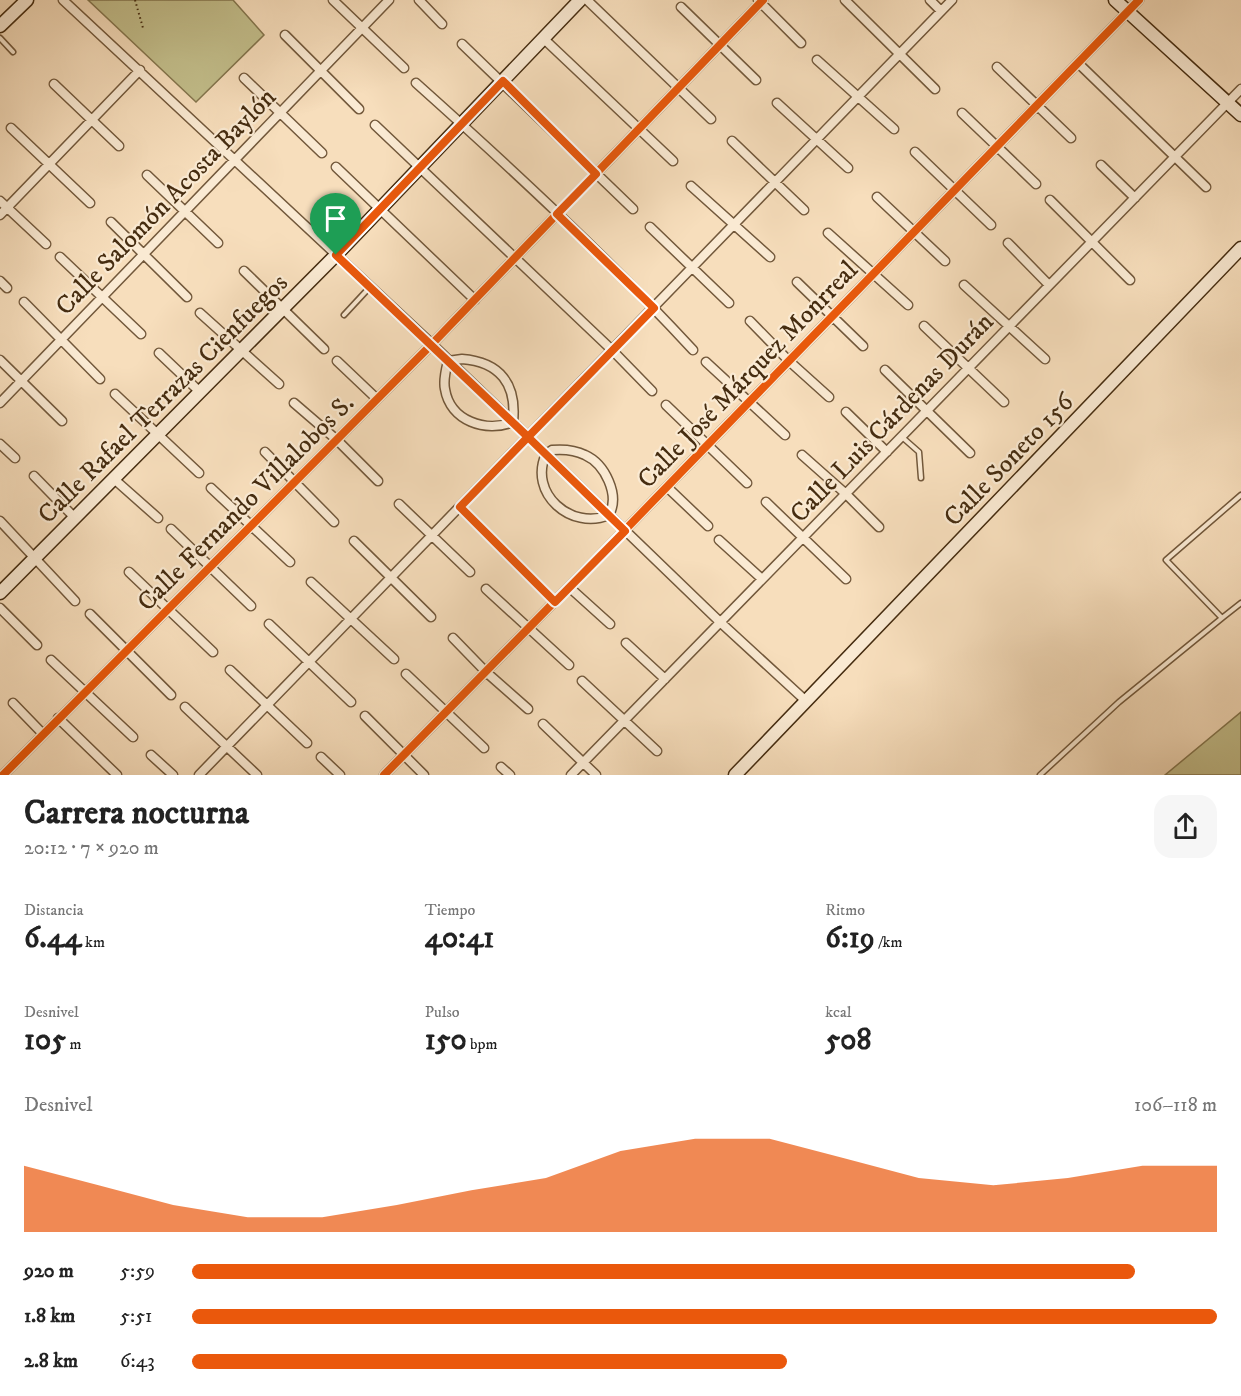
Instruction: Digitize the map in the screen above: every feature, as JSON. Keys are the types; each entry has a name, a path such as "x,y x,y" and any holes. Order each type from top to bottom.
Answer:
{"street":[{"path":"0,26 27,0"},
{"path":"63,0 371,287 720,622 807,701"},
{"path":"333,0 404,68"},
{"name":"Calle Salomón Acosta Baylón","path":"0,403 389,0"},
{"path":"419,0 442,24"},
{"name":"Calle Rafael Terrazas Cienfuegos","path":"0,593 336,255 580,0"},
{"path":"587,0 711,119"},
{"path":"845,0 935,89"},
{"path":"930,0 941,11"},
{"path":"199,775 952,0"},
{"path":"1115,0 1241,115"},
{"name":"Calle José Márquez Monrreal","path":"384,775 625,531 1138,0"},
{"path":"760,1 801,43"},
{"name":"Calle Fernando Villalobos S.","path":"1,775 432,345 760,1"},
{"path":"681,8 756,80"},
{"path":"285,34 359,109"},
{"path":"544,39 673,161"},
{"path":"462,44 503,81 633,209"},
{"path":"817,60 894,129"},
{"path":"1078,63 1206,187"},
{"path":"997,67 1071,138"},
{"path":"0,215 140,70"},
{"path":"244,78 322,153"},
{"path":"416,83 557,214 654,308 693,350"},
{"path":"54,84 119,146"},
{"name":"Calle Luis Cárdenas Durán","path":"571,775 1241,89"},
{"path":"777,103 848,168"},
{"path":"962,113 1036,184"},
{"path":"375,125 421,166 652,391"},
{"path":"11,128 90,202"},
{"path":"732,141 804,210"},
{"path":"915,152 991,225"},
{"path":"1101,165 1135,198"},
{"path":"336,167 475,300"},
{"path":"147,175 183,212 218,243"},
{"path":"691,186 770,257"},
{"path":"877,197 945,261"},
{"path":"1050,200 1130,280"},
{"path":"0,201 46,244"},
{"path":"111,222 187,297"},
{"path":"650,227 729,303"},
{"path":"828,233 908,305"},
{"path":"1008,243 1049,285"},
{"name":"Calle Soneto 156","path":"735,775 1241,248"},
{"path":"60,257 104,296 141,334"},
{"path":"244,271 324,350"},
{"path":"796,282 863,346"},
{"path":"964,285 1045,359"},
{"path":"24,302 100,379"},
{"path":"200,313 279,384"},
{"path":"750,321 829,397"},
{"path":"924,326 1004,402"},
{"path":"159,353 200,392"},
{"path":"0,360 62,420"},
{"path":"448,361 478,360 487,363 501,374 513,396 513,422"},
{"path":"337,361 377,399"},
{"path":"448,361 444,389 448,400 460,416 476,425 486,427 513,422"},
{"path":"706,362 785,435"},
{"path":"885,370 970,453"},
{"path":"115,394 198,473"},
{"path":"294,403 337,440 378,481"},
{"path":"666,405 747,483"},
{"path":"846,412 887,452"},
{"path":"0,444 15,458"},
{"path":"552,450 568,450 582,453 594,461 606,476 612,493 613,505 609,515 600,518 576,516 555,504 541,481 540,468 546,454 552,450"},
{"path":"265,452 334,522"},
{"path":"802,455 879,527"},
{"path":"34,476 75,518"},
{"path":"114,478 158,518"},
{"path":"667,487 708,526"},
{"path":"211,488 290,562"},
{"path":"766,502 846,579"},
{"path":"399,504 470,572"},
{"path":"460,507 555,602"},
{"path":"0,521 75,600"},
{"path":"171,529 251,606"},
{"path":"719,540 762,579"},
{"path":"354,541 430,617"},
{"path":"129,572 213,652"},
{"path":"311,582 394,659"},
{"path":"570,587 610,624"},
{"path":"486,589 569,665"},
{"path":"0,608 37,645"},
{"path":"90,614 171,695"},
{"path":"270,624 351,702"},
{"path":"453,638 486,672 528,709"},
{"path":"626,643 665,679"},
{"path":"51,660 132,737"},
{"path":"230,670 308,743"},
{"path":"406,674 483,748"},
{"path":"582,681 657,751"},
{"path":"13,703 43,734"},
{"path":"185,707 257,775"},
{"path":"365,716 424,775"},
{"path":"58,718 117,775"},
{"path":"543,724 596,775"},
{"path":"151,755 173,775"},
{"path":"321,757 340,775"},
{"path":"501,766 510,775"}],"lane":[{"path":"0,38 13,52"},
{"path":"344,315 371,287"},
{"path":"902,437 919,452 921,478"},
{"path":"1222,618 1166,560 1241,495"},
{"path":"1040,775 1119,702 1241,603"}],"path":[{"path":"135,0 143,28"}],"shaded area":[{"path":"88,0 233,0 264,35 196,102"},
{"path":"1241,712 1241,775 1165,775"}],"cycle path":[{"path":"3,775 432,344 763,0"},
{"path":"384,775 1139,0"}],"route":[{"path":"336,255 503,81 596,174 557,214 654,308 528,437 625,531 555,602 460,507 528,437 336,255"}]}
